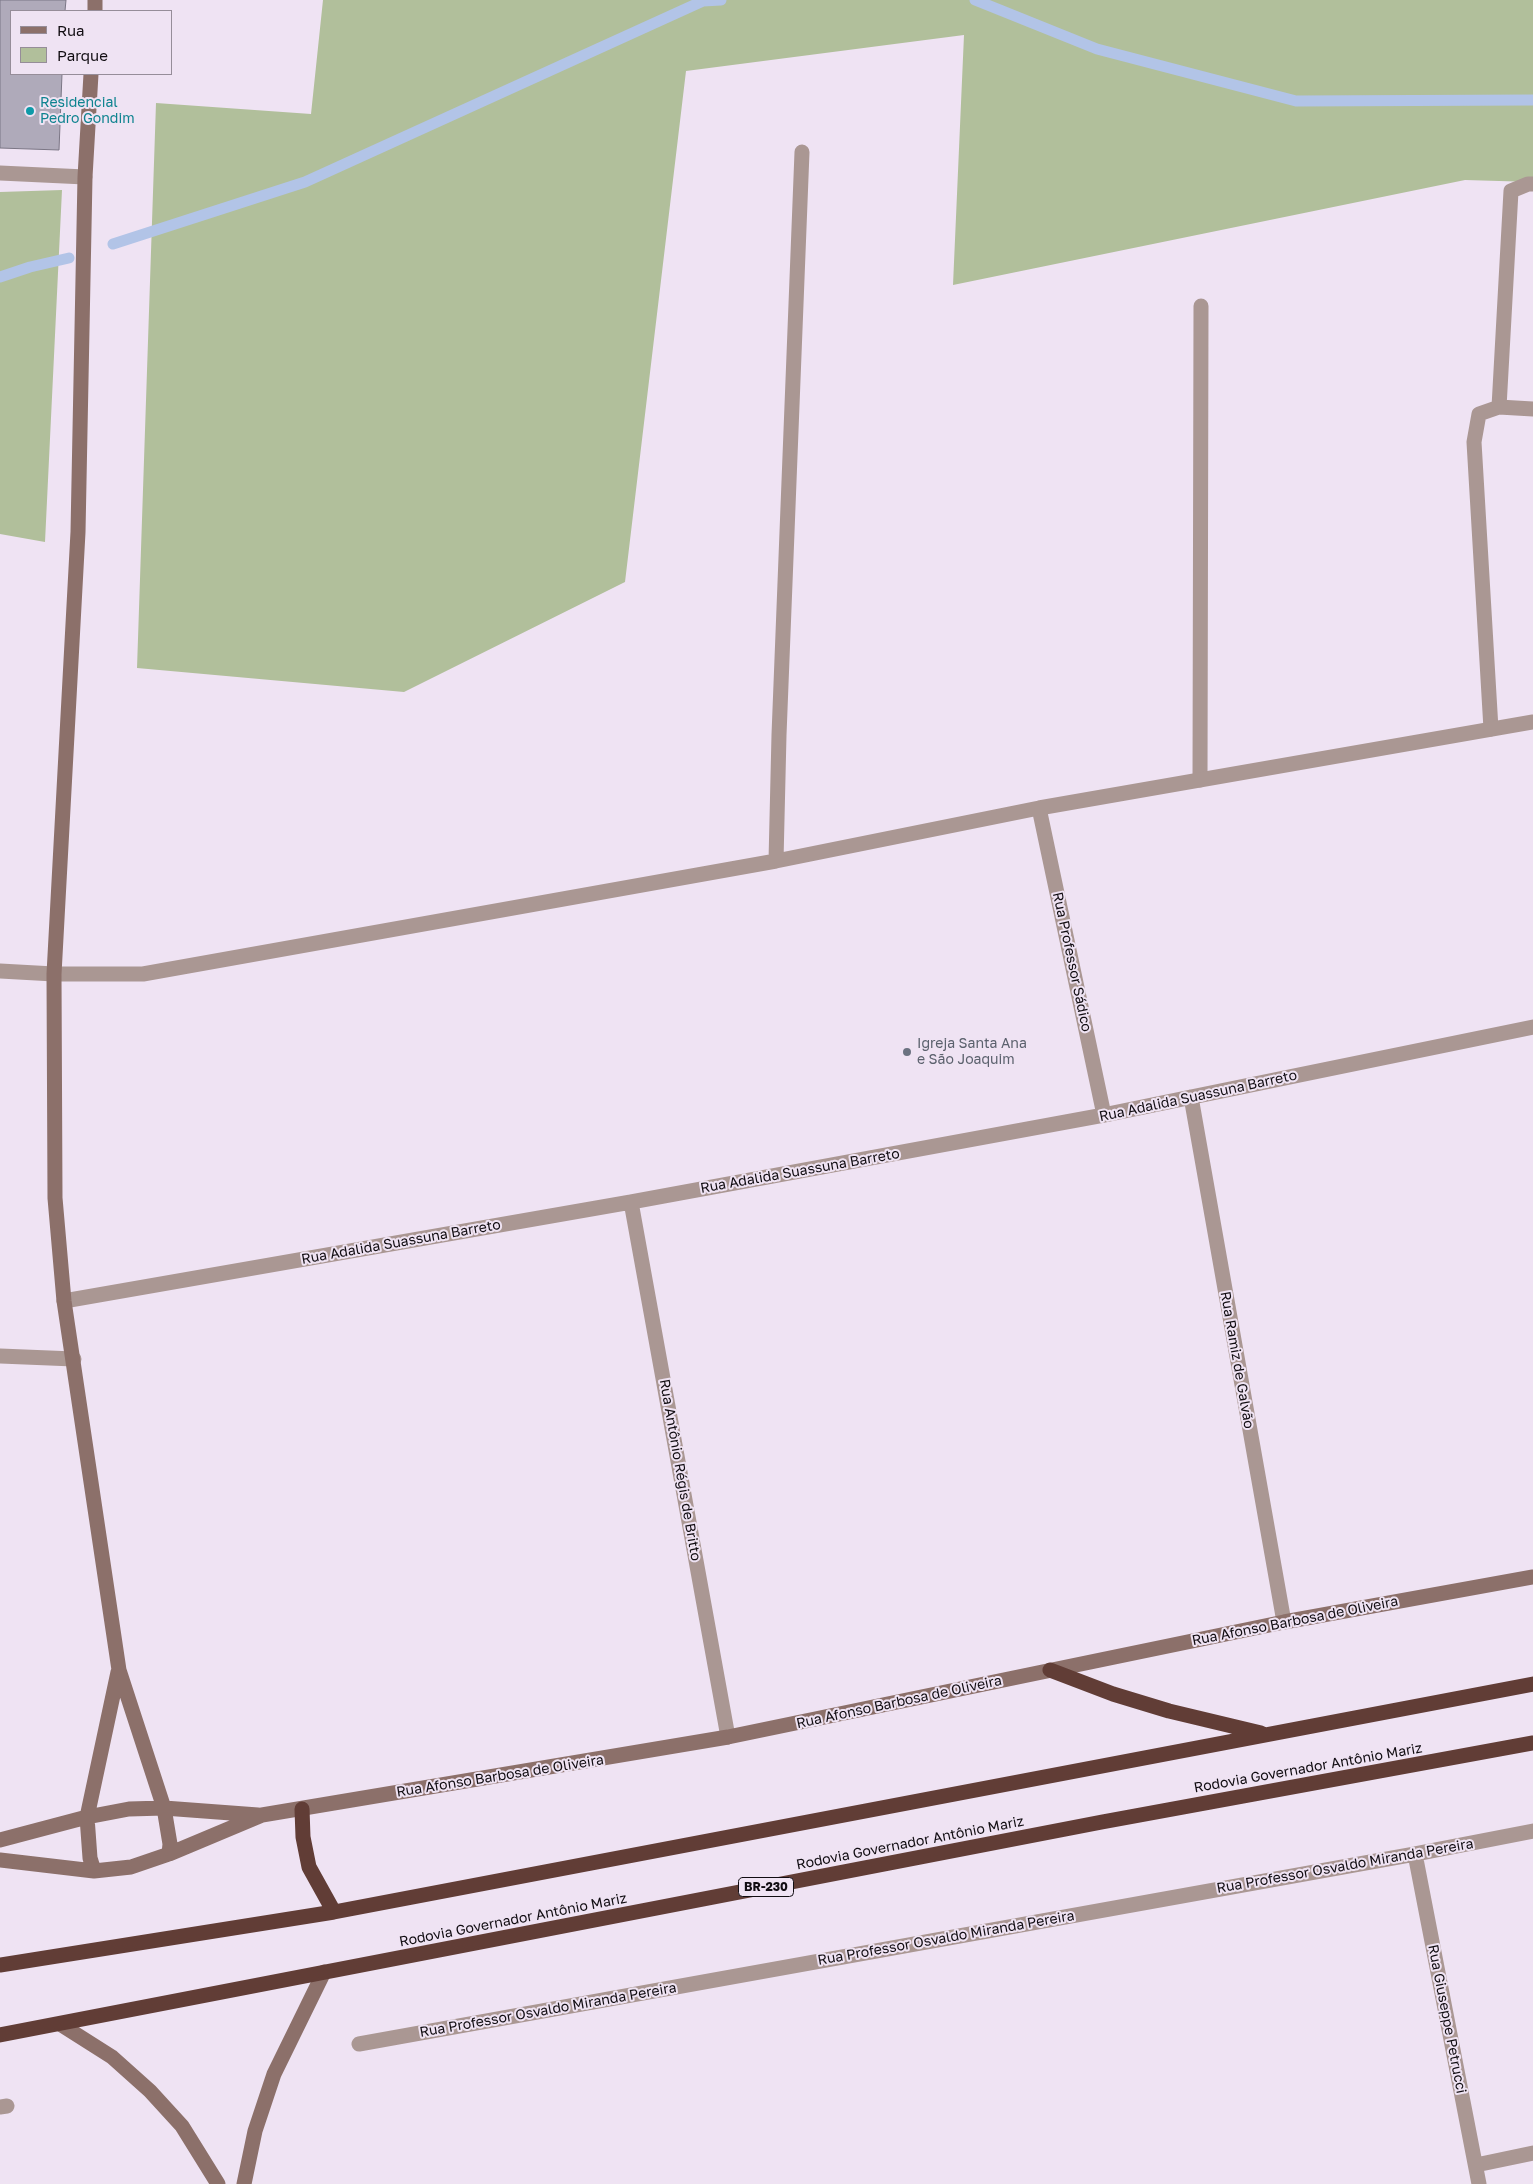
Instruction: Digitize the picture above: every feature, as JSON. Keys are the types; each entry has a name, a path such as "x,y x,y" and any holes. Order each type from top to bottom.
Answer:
{"highway":[{"path":"1050,1670 1113,1694 1169,1711 1267,1734"},
{"path":"0,1965 334,1912 1533,1684"},
{"name":"Rodovia Governador Antônio Mariz","path":"0,2035 1102,1822 1533,1743"},
{"path":"302,1809 303,1837 309,1867 334,1912"}],"street":[{"path":"91,75 85,177 78,532 54,974 56,1198 64,1301 118,1670 164,1808 170,1844 168,1854"},
{"path":"776,861 779,735 802,152"},
{"path":"0,173 85,177"},
{"path":"1499,407 1511,192 1528,184 1533,184"},
{"path":"1200,780 1201,306"},
{"path":"1491,730 1474,442 1479,414 1499,407 1533,409"},
{"path":"0,971 54,974 144,974 776,861 1039,808 1533,722"},
{"name":"Rua Professor Sádico","path":"1039,808 1104,1115"},
{"name":"Rua Adalida Suassuna Barreto","path":"64,1301 631,1202 1104,1115 1533,1027"},
{"name":"Rua Ramiz de Galvão","path":"1191,1097 1284,1622"},
{"name":"Rua Antônio Régis de Britto","path":"631,1202 728,1738"},
{"path":"0,1356 74,1359"},
{"name":"Rua Afonso Barbosa de Oliveira","path":"262,1816 728,1738 1284,1622 1533,1577"},
{"path":"94,1871 90,1858 86,1817 118,1670"},
{"path":"0,1840 113,1811 164,1808 262,1816"},
{"path":"0,1860 94,1871 131,1867 262,1816"},
{"name":"Rua Professor Osvaldo Miranda Pereira","path":"359,2044 1415,1854 1533,1831"},
{"name":"Rua Giuseppe Petrucci","path":"1415,1854 1479,2184"},
{"path":"244,2184 255,2131 274,2074 324,1972"},
{"path":"60,2024 112,2057 150,2091 182,2126 218,2184"},
{"path":"1476,2165 1533,2153"}],"green space":[{"path":"323,0 1533,0 1533,182 1465,180 953,285 964,35 686,71 625,582 404,692 137,668 156,103 311,114"},
{"path":"62,190 45,542 0,534 0,192"}],"building":[{"name":"Residencial Pedro Gondim","path":"0,0 66,0 65,10 10,10 10,75 62,75 59,150 0,148"}],"waterway":[{"path":"113,244 305,182 703,1 721,0"},
{"path":"975,0 1097,49 1296,101 1533,100"},
{"path":"0,277 30,267 69,258"}],"place":[{"name":"Residencial Pedro Gondim","path":"30,111"},
{"name":"Igreja Santa Ana e São Joaquim","path":"907,1052"}]}
